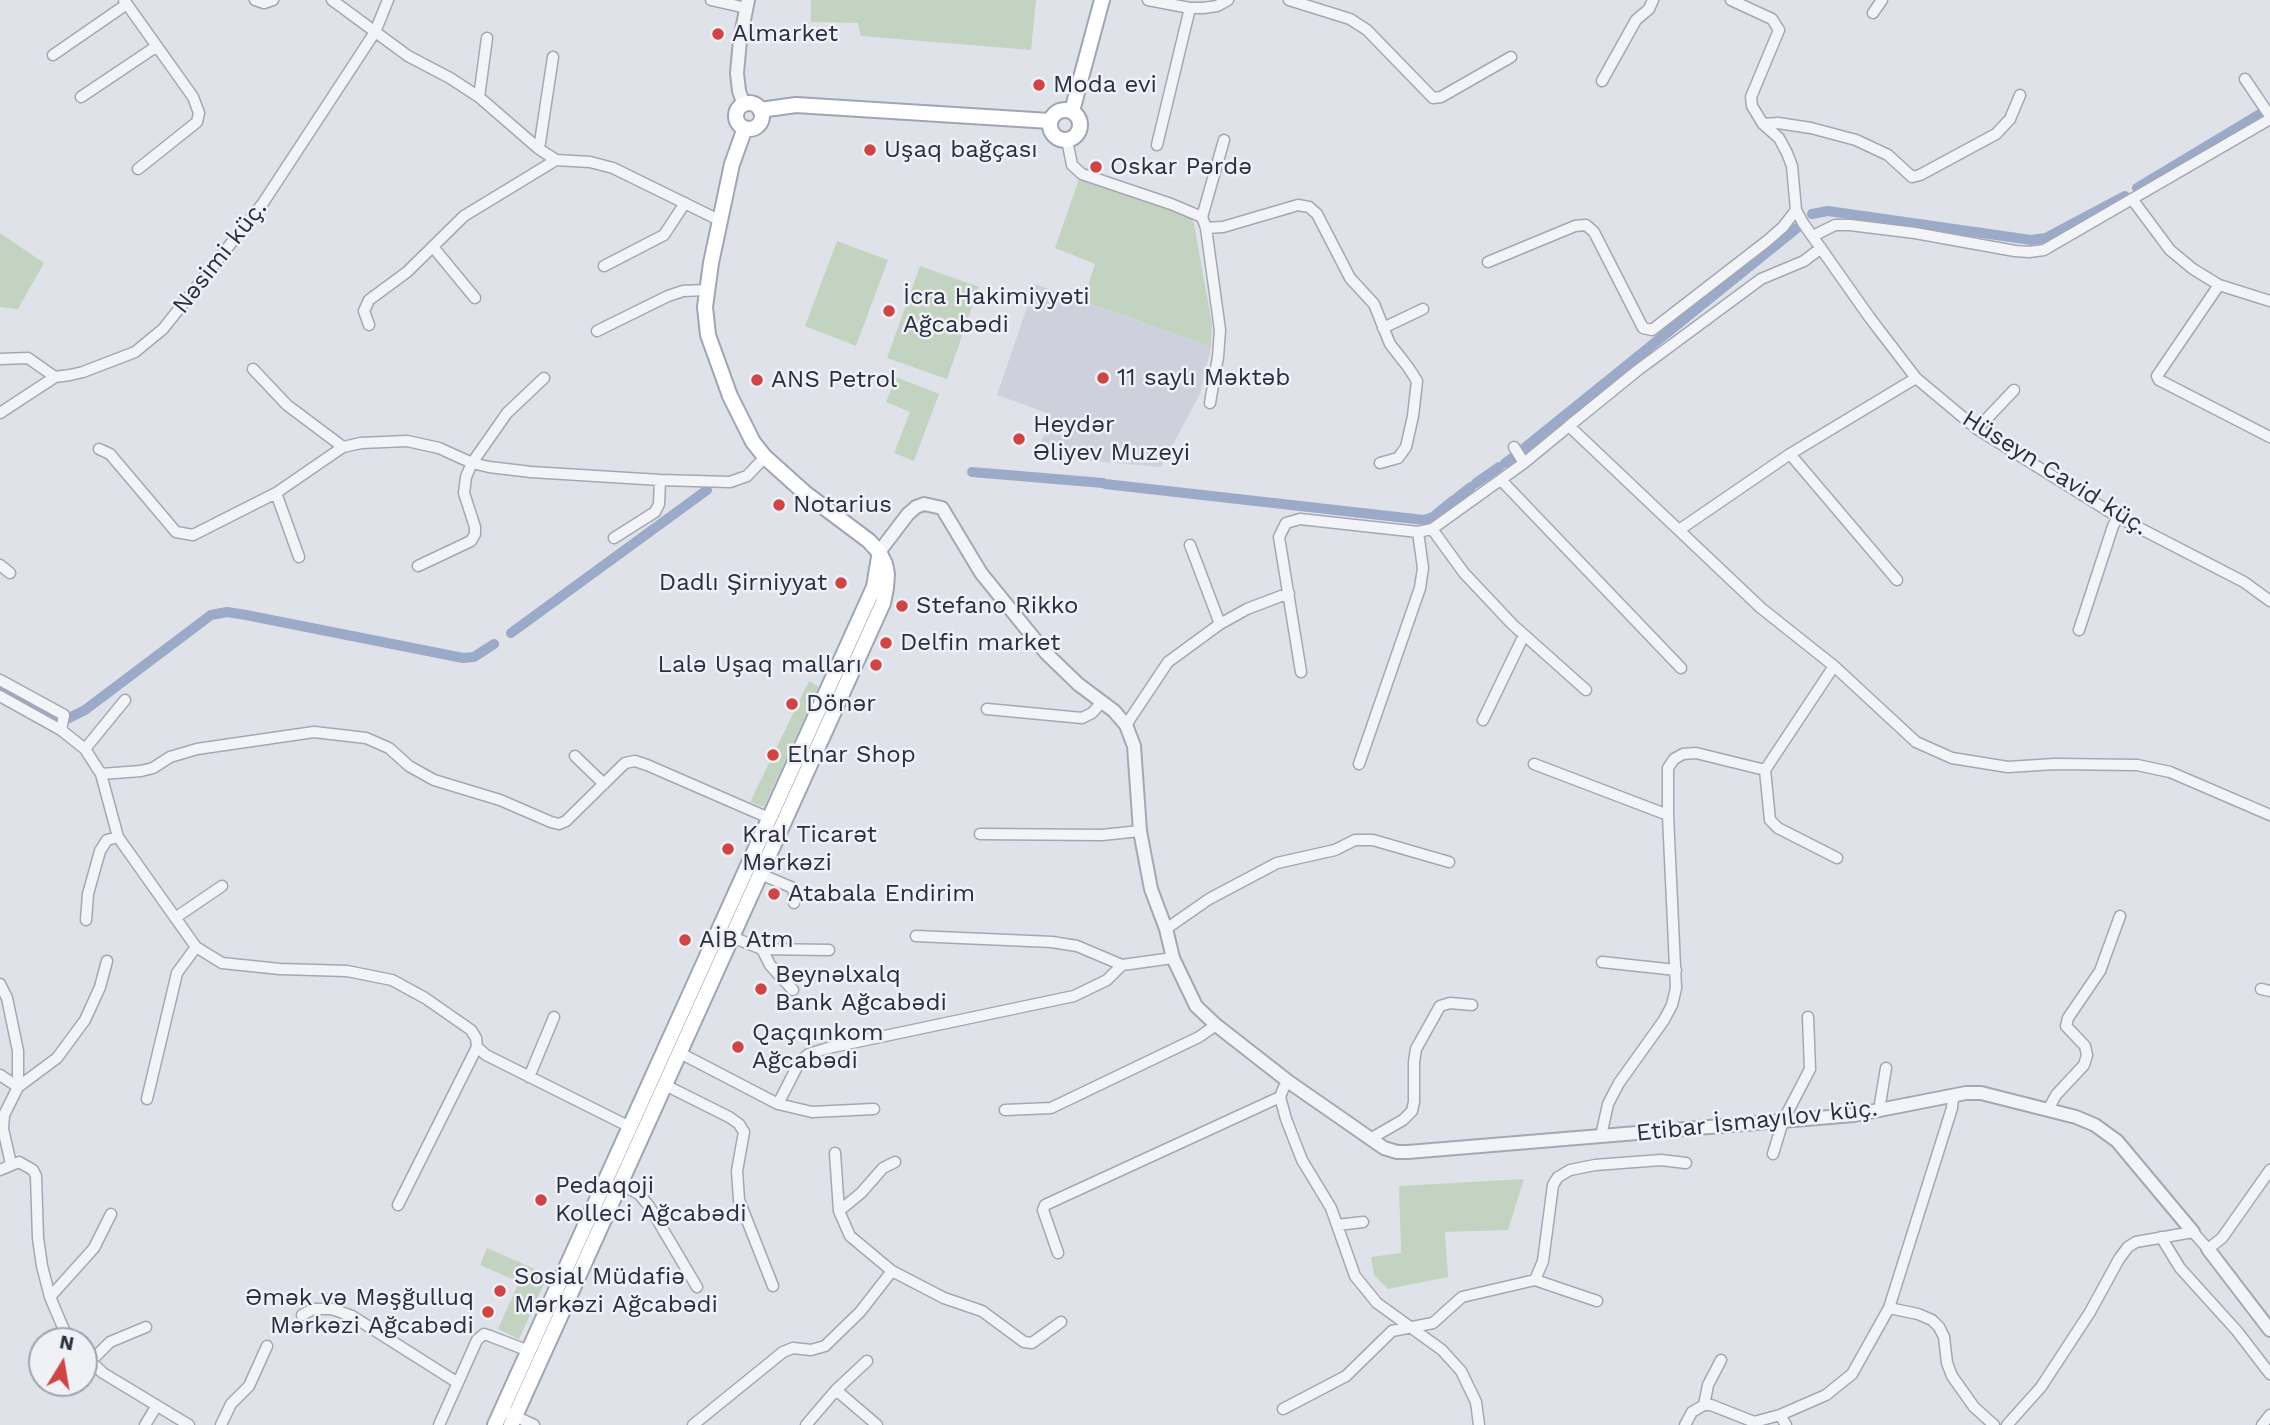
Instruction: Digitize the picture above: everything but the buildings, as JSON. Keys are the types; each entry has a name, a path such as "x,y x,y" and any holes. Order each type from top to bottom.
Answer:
{"main road":[{"path":"1072,111 1102,0"},
{"path":"744,105 756,106 760,110 761,122 757,126 746,128 737,120 737,114 744,105"},
{"path":"760,110 796,105 1050,121"},
{"path":"1072,111 1079,119 1079,130 1072,138 1061,140 1051,133 1050,121 1056,112 1072,111"},
{"path":"495,1425 509,1417 620,1184 883,603 887,574 879,552 765,457 744,426 720,369 706,321 706,290 719,220 732,164 746,128"},
{"path":"509,1417 528,1351 874,587 879,552"}],"street":[{"path":"256,0 264,3 273,0"},
{"path":"332,0 408,56 450,78 478,97 539,149 556,160 590,162 613,168 719,220"},
{"name":"Nəsimi küç.","path":"55,377 83,372 135,352 163,329 263,203 374,32 388,0"},
{"path":"710,0 747,4 737,73 744,105"},
{"path":"1148,0 1190,8 1217,6 1228,0"},
{"path":"1289,0 1350,19 1367,30 1433,98 1441,97 1511,57"},
{"path":"1602,81 1636,20 1649,9 1653,0"},
{"path":"1488,262 1576,226 1586,225 1594,232 1643,328 1652,330 1783,228 1796,210 1792,166 1779,138 1763,124 1752,106 1751,97 1779,30 1772,19 1731,0"},
{"path":"1873,13 1882,0"},
{"path":"53,55 125,2 193,97 199,113 197,122 138,169"},
{"path":"1157,145 1190,8"},
{"path":"478,97 487,37"},
{"path":"81,97 157,46"},
{"path":"539,149 553,57"},
{"path":"1813,236 1835,225 1850,225 2029,252 2044,250 2270,117 2245,79"},
{"path":"1763,124 1777,123 1824,131 1856,140 1888,155 1912,177 1920,176 1996,134 2010,119 2020,95"},
{"path":"1067,140 1072,164 1082,174 1202,217"},
{"path":"1210,403 1220,330 1206,228 1202,217 1224,140"},
{"path":"369,325 364,311 369,300 407,272 464,216 556,160"},
{"path":"2132,199 2170,250 2193,269 2219,285 2270,301"},
{"path":"604,266 664,235 685,203"},
{"path":"1206,228 1223,227 1298,205 1309,207 1317,214 1350,278 1374,304 1390,344 1417,381 1406,447 1398,458 1380,463"},
{"name":"Hüseyn Cavid küç.","path":"1796,210 1870,318 1916,378 1977,429 2118,517 2244,582 2270,600"},
{"path":"433,247 475,298"},
{"path":"1301,672 1279,537 1286,523 1300,519 1418,532 1432,529 1524,463 1638,370 1761,279 1804,261 1821,248"},
{"path":"2219,285 2157,376 2159,380 2270,437"},
{"path":"597,331 668,296 684,291 706,290"},
{"path":"1383,328 1423,309"},
{"path":"0,359 28,358 55,377 0,413"},
{"path":"253,369 287,405 343,447"},
{"path":"418,566 471,541 475,534 464,493 466,477 472,463 507,413 544,378"},
{"path":"1679,530 1790,454 1916,378"},
{"path":"1977,429 2014,390"},
{"path":"1569,426 1761,608 1833,666 1916,742 1952,758 2008,766 2137,765 2170,772 2270,815"},
{"path":"99,449 110,454 176,532 193,535 276,493 343,447 361,443 407,442 439,448 472,463 531,472 660,480 730,482 747,476 765,457"},
{"path":"1514,447 1524,463"},
{"path":"1790,454 1896,580"},
{"path":"614,538 655,512 659,504 660,480"},
{"path":"1501,480 1681,668"},
{"path":"276,493 299,557"},
{"path":"879,552 916,507 933,504 942,508 981,573 1046,653 1101,703 1114,711 1126,725 1168,662 1220,624 1247,609 1289,593"},
{"path":"2079,630 2118,517"},
{"path":"1432,529 1464,573 1524,635 1586,690"},
{"path":"1359,764 1419,588 1423,569 1418,532"},
{"path":"1190,544 1220,624"},
{"path":"0,565 10,573"},
{"path":"1483,720 1524,635"},
{"path":"1833,666 1765,770 1770,820 1778,828 1837,858"},
{"path":"0,680 64,715 61,730"},
{"path":"0,696 61,730 85,749 101,774 118,837 196,947 222,962 280,969 347,971 392,980 425,998 471,1030 477,1047 398,1205"},
{"path":"85,749 125,700"},
{"path":"987,709 1082,718 1092,713 1101,703"},
{"name":"Etibar İsmayılov küç.","path":"1126,725 1134,746 1140,831 1151,889 1166,929 1173,958 1196,1006 1289,1082 1384,1148 1397,1152 1854,1115 1981,1093 2076,1117 2095,1125 2117,1141 2193,1232"},
{"path":"101,774 153,768 170,757 197,749 314,732 366,738 389,748 409,766 434,780 500,800 559,824 566,821 625,763 635,761 769,818"},
{"path":"1601,1136 1608,1104 1619,1083 1664,1020 1672,1005 1676,988 1668,768 1674,759 1683,754 1696,753 1765,770"},
{"path":"575,756 604,784"},
{"path":"1534,765 1668,815"},
{"path":"980,834 1102,835 1140,831"},
{"path":"86,920 87,901 100,850 107,840 118,837"},
{"path":"1166,929 1209,899 1277,863 1335,850 1355,839 1373,840 1449,862"},
{"path":"760,874 791,887 794,891 794,903"},
{"path":"175,918 222,886"},
{"path":"2048,1110 2056,1095 2084,1065 2087,1055 2085,1046 2066,1026 2068,1018 2100,971 2120,916"},
{"path":"916,936 1052,942 1077,946 1122,965 1173,958"},
{"path":"732,937 762,949 829,950"},
{"path":"147,1099 177,973 196,947"},
{"path":"762,949 770,965 793,990"},
{"path":"18,1087 57,1058 85,1020 100,987 107,961"},
{"path":"1602,962 1675,970"},
{"path":"778,1104 800,1061 809,1054 1074,996 1107,980 1122,965"},
{"path":"0,984 7,998 18,1051 18,1087 4,1115 11,1164"},
{"path":"1370,1139 1404,1120 1412,1111 1416,1049 1440,1006 1450,1003 1472,1005"},
{"path":"529,1077 554,1017"},
{"path":"1773,1154 1783,1121 1810,1069 1808,1017"},
{"path":"1005,1110 1051,1108 1199,1037 1216,1025"},
{"path":"477,1047 486,1055 630,1127"},
{"path":"680,1053 778,1104 812,1112 874,1109"},
{"path":"1879,1110 1886,1068"},
{"path":"0,1075 18,1087"},
{"path":"1289,1082 1280,1097 1302,1160 1331,1208 1355,1276 1377,1303 1442,1350 1461,1371 1476,1402 1479,1425"},
{"path":"665,1085 729,1117 739,1124 744,1132 737,1171 739,1200 773,1286"},
{"path":"1685,1425 1692,1412 1704,1405 1711,1405 1754,1422 1780,1415 1826,1395 1841,1385 1861,1361 1889,1308 1952,1108 1953,1096"},
{"path":"1058,1253 1043,1210 1045,1205 1280,1097"},
{"path":"835,1153 839,1211 850,1236 892,1271 944,1298 982,1311 1024,1342 1032,1343 1061,1322"},
{"name":"Etibar İsmayılov küç.","path":"1535,1280 1543,1261 1552,1185 1558,1177 1570,1170 1595,1166 1661,1160 1686,1163"},
{"path":"0,1170 19,1162 33,1170 37,1178 38,1238 42,1266 50,1297 63,1327"},
{"path":"839,1211 861,1193 883,1168 895,1162"},
{"path":"2208,1249 2222,1238 2270,1170"},
{"path":"620,1184 639,1194 649,1206 697,1287"},
{"path":"50,1297 94,1248 111,1214"},
{"path":"1337,1225 1363,1222"},
{"path":"2007,1425 2041,1387 2090,1312 2119,1259 2128,1247 2136,1242 2193,1232 2270,1330"},
{"path":"2161,1237 2180,1268 2237,1331 2270,1374"},
{"path":"693,1425 783,1352 793,1348 811,1350 825,1346 860,1312 892,1271"},
{"path":"1283,1409 1346,1376 1392,1331 1433,1323 1462,1297 1535,1280 1597,1301"},
{"path":"302,1315 313,1308 332,1309 352,1316 458,1382"},
{"path":"1889,1308 1918,1314 1932,1320 1939,1327 1944,1337 1947,1363 1952,1377 1974,1406 1994,1425"},
{"path":"98,1350 110,1342 146,1327"},
{"path":"439,1425 477,1340 484,1334 528,1351"},
{"path":"221,1425 231,1404 249,1386 267,1346"},
{"path":"806,1425 867,1360"},
{"path":"1704,1405 1708,1385 1721,1360"},
{"path":"98,1368 156,1407 189,1425"},
{"path":"836,1390 877,1425"},
{"path":"145,1425 156,1407"},
{"path":"1780,1415 1786,1425"},
{"path":"2262,1425 2270,1415"},
{"path":"509,1417 534,1425"}],"shaded area":[{"name":"11 saylı Məktəb","path":"1035,284 1211,347 1200,394 1161,467 1037,456 1050,414 997,395"}],"green space":[{"path":"811,0 1036,0 1031,50 861,36 858,23 811,22"},
{"path":"1079,179 1190,216 1194,224 1212,324 1211,347 1083,301 1095,264 1055,248"},
{"path":"0,233 44,263 18,309 0,307"},
{"path":"837,241 888,260 856,346 805,326"},
{"path":"920,266 979,287 947,379 887,358"},
{"path":"896,377 939,394 914,461 894,453 910,412 886,402"},
{"path":"809,681 819,687 764,807 750,802"},
{"path":"1524,1179 1508,1230 1445,1232 1448,1277 1388,1289 1374,1275 1371,1257 1401,1253 1399,1186"},
{"path":"487,1248 548,1275 519,1339 498,1329 519,1282 480,1265"}],"waterway":[{"path":"2137,188 2260,114"},
{"path":"1812,214 1828,211 2031,240 2046,238 2125,196"},
{"path":"1522,450 1797,228"},
{"path":"1505,463 1515,456"},
{"path":"1476,483 1499,467"},
{"path":"972,472 1103,483"},
{"path":"1105,484 1424,520 1433,517 1454,500"},
{"path":"1458,497 1471,487"},
{"path":"511,633 707,490"},
{"path":"69,718 85,710 211,615 227,612 463,658 474,657 494,644"},
{"path":"0,686 57,717"}],"place":[{"name":"Almarket","path":"718,34"},
{"name":"Moda evi","path":"1039,85"},
{"name":"Uşaq bağçası","path":"870,150"},
{"name":"Oskar Pərdə","path":"1096,167"},
{"name":"İcra Hakimiyyəti Ağcabədi","path":"889,311"},
{"name":"11 saylı Məktəb","path":"1103,378"},
{"name":"ANS Petrol","path":"757,380"},
{"name":"Heydər Əliyev Muzeyi","path":"1019,439"},
{"name":"Notarius","path":"779,505"},
{"name":"Dadlı Şirniyyat","path":"841,583"},
{"name":"Stefano Rikko","path":"902,606"},
{"name":"Delfin market","path":"886,643"},
{"name":"Lalə Uşaq malları","path":"876,665"},
{"name":"Dönər","path":"792,704"},
{"name":"Elnar Shop","path":"773,755"},
{"name":"Kral Ticarət Mərkəzi","path":"728,849"},
{"name":"Atabala Endirim","path":"774,894"},
{"name":"AİB Atm","path":"685,940"},
{"name":"Beynəlxalq Bank Ağcabədi","path":"761,989"},
{"name":"Qaçqınkom Ağcabədi","path":"738,1047"},
{"name":"Pedaqoji Kolleci Ağcabədi","path":"541,1200"},
{"name":"Sosial Müdafiə Mərkəzi Ağcabədi","path":"500,1291"},
{"name":"Əmək və Məşğulluq Mərkəzi Ağcabədi","path":"488,1312"}]}
